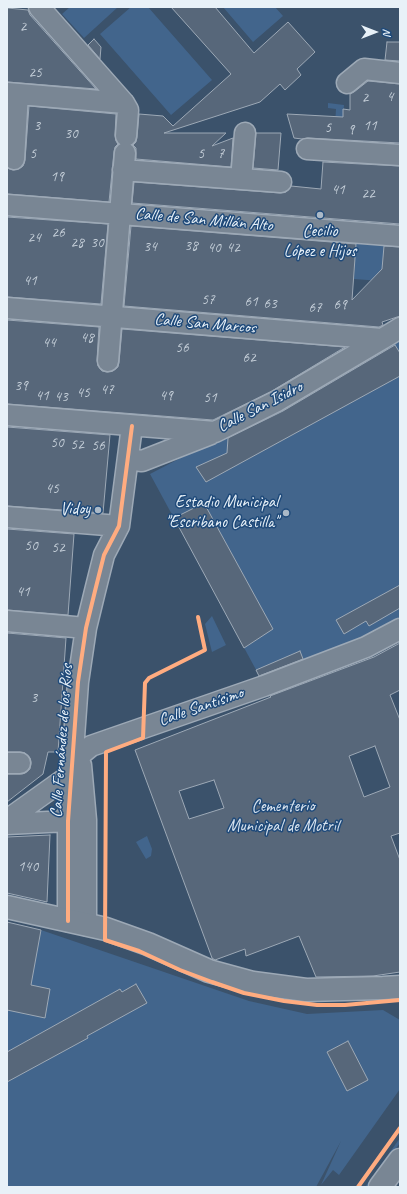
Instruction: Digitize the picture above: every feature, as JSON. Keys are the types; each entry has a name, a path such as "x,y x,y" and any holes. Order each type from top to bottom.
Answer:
{"main road":[{"path":"7,907 106,929 148,944 209,971 253,983 306,990 383,988 400,986"},
{"path":"380,1187 400,1160"}],"street":[{"path":"39,7 124,103 128,110 108,361"},
{"path":"347,84 364,70 400,73"},
{"path":"14,159 12,94 124,103"},
{"path":"241,179 245,133"},
{"path":"307,149 400,155"},
{"path":"125,153 241,179 281,182"},
{"name":"Calle de San Millán Alto","path":"7,205 400,236"},
{"name":"Calle San Marcos","path":"7,308 382,339"},
{"path":"382,339 400,328"},
{"name":"Calle San Isidro","path":"7,415 215,432 277,401 382,339"},
{"name":"Calle Fernández de los Ríos","path":"77,923 86,820 76,755 78,682 86,628 104,556 119,526 132,426"},
{"path":"128,460 142,461 215,432"},
{"path":"7,517 119,526"},
{"path":"7,621 86,628"},
{"name":"Calle Santísimo","path":"76,755 91,746 264,686 366,647 400,629"},
{"name":"Calle Fernández de los Ríos","path":"76,755 70,775 68,821 77,923"},
{"path":"7,820 70,775"},
{"path":"7,824 68,821"}],"shaded area":[{"path":"70,7 118,7 84,38 62,14"},
{"path":"131,7 148,7 212,80 171,115 100,34"},
{"path":"223,7 275,7 283,16 253,42"},
{"path":"328,103 344,105 341,142 334,141 336,109 328,108"},
{"path":"356,241 385,244 381,281 354,279"},
{"name":"Estadio Municipal \"Escribano Castilla\"","path":"400,338 400,621 364,640 261,679 150,474 232,431"},
{"path":"212,616 226,645 212,652 205,624"},
{"path":"147,836 152,849 151,856 146,859 136,842"},
{"path":"7,922 41,930 249,1001 307,1014 383,1010 400,1020 400,1089 339,1175 333,1170 321,1185 341,1141 316,1187 7,1187"},
{"path":"400,1138 400,1143 368,1187 365,1187"}],"building":[{"path":"171,7 215,7 254,53 288,22 315,52 297,69 301,75 285,90 280,84 260,102 164,133 226,133 212,146 233,138 231,167 136,159 136,148 133,145 136,142 137,137 139,114 163,116 173,126 231,74"},
{"path":"7,8 28,10 30,15 96,89 7,82"},
{"path":"94,39 101,47 100,59 88,45"},
{"path":"387,42 400,42 400,61 385,60"},
{"path":"368,81 400,84 400,143 294,138 287,114 343,117 343,109 350,110 350,94"},
{"path":"29,106 116,114 115,135 118,144 115,147 114,152 109,202 7,194 7,168 13,170 19,169 23,166 25,160"},
{"path":"256,133 281,133 278,170 253,168"},
{"path":"323,162 400,166 400,224 132,203 134,182 280,193 286,192 291,186 321,189"},
{"path":"7,217 108,224 101,304 7,297"},
{"path":"131,226 356,244 352,300 382,269 384,246 400,247 400,316 382,322 383,325 379,327 124,306"},
{"path":"7,320 99,327 98,366 102,371 107,372 113,371 118,367 122,329 345,347 272,391 213,420 7,404"},
{"path":"395,345 400,353 400,376 206,482 196,467 227,453 228,438 283,411"},
{"path":"7,427 110,435 103,513 7,506"},
{"path":"204,503 273,629 244,648 174,518"},
{"path":"7,529 74,534 68,615 7,610"},
{"path":"400,585 400,608 369,626 366,621 344,634 336,620"},
{"path":"7,633 66,638 58,752 48,752 43,774 7,802 7,774 25,773 30,769 31,763 30,758 25,753 7,752"},
{"name":"Cementerio Municipal de Motril","path":"400,643 400,690 390,695 400,720 400,833 391,836 400,860 400,972 373,976 316,977 299,936 246,956 245,949 215,960 212,958 135,750 271,697 270,696 374,657","holes":["375,746 390,787 364,797 349,756","214,780 224,808 189,819 179,791"]},
{"path":"300,651 303,659 259,676 256,670"},
{"path":"50,835 47,902 7,893 7,837"},
{"path":"7,922 41,930 31,985 50,989 45,1018 7,1010"},
{"path":"136,984 147,1003 87,1036 88,1038 7,1082 7,1052 120,989 122,992"},
{"path":"348,1041 368,1080 347,1091 327,1052"}],"cycle path":[{"path":"68,921 68,821 78,682 86,628 104,555 119,526 132,426"},
{"path":"198,617 205,650 149,678 145,683 143,738 106,752 105,940 139,951 180,970 244,993 284,1001 317,1005 345,1005 400,1000"},
{"path":"358,1187 400,1128"}],"place":[{"name":"Cecilio López e Hijos","path":"320,215"},
{"name":"Vidoy","path":"98,510"},
{"name":"Estadio Municipal \"Escribano Castilla\"","path":"286,513"}]}
